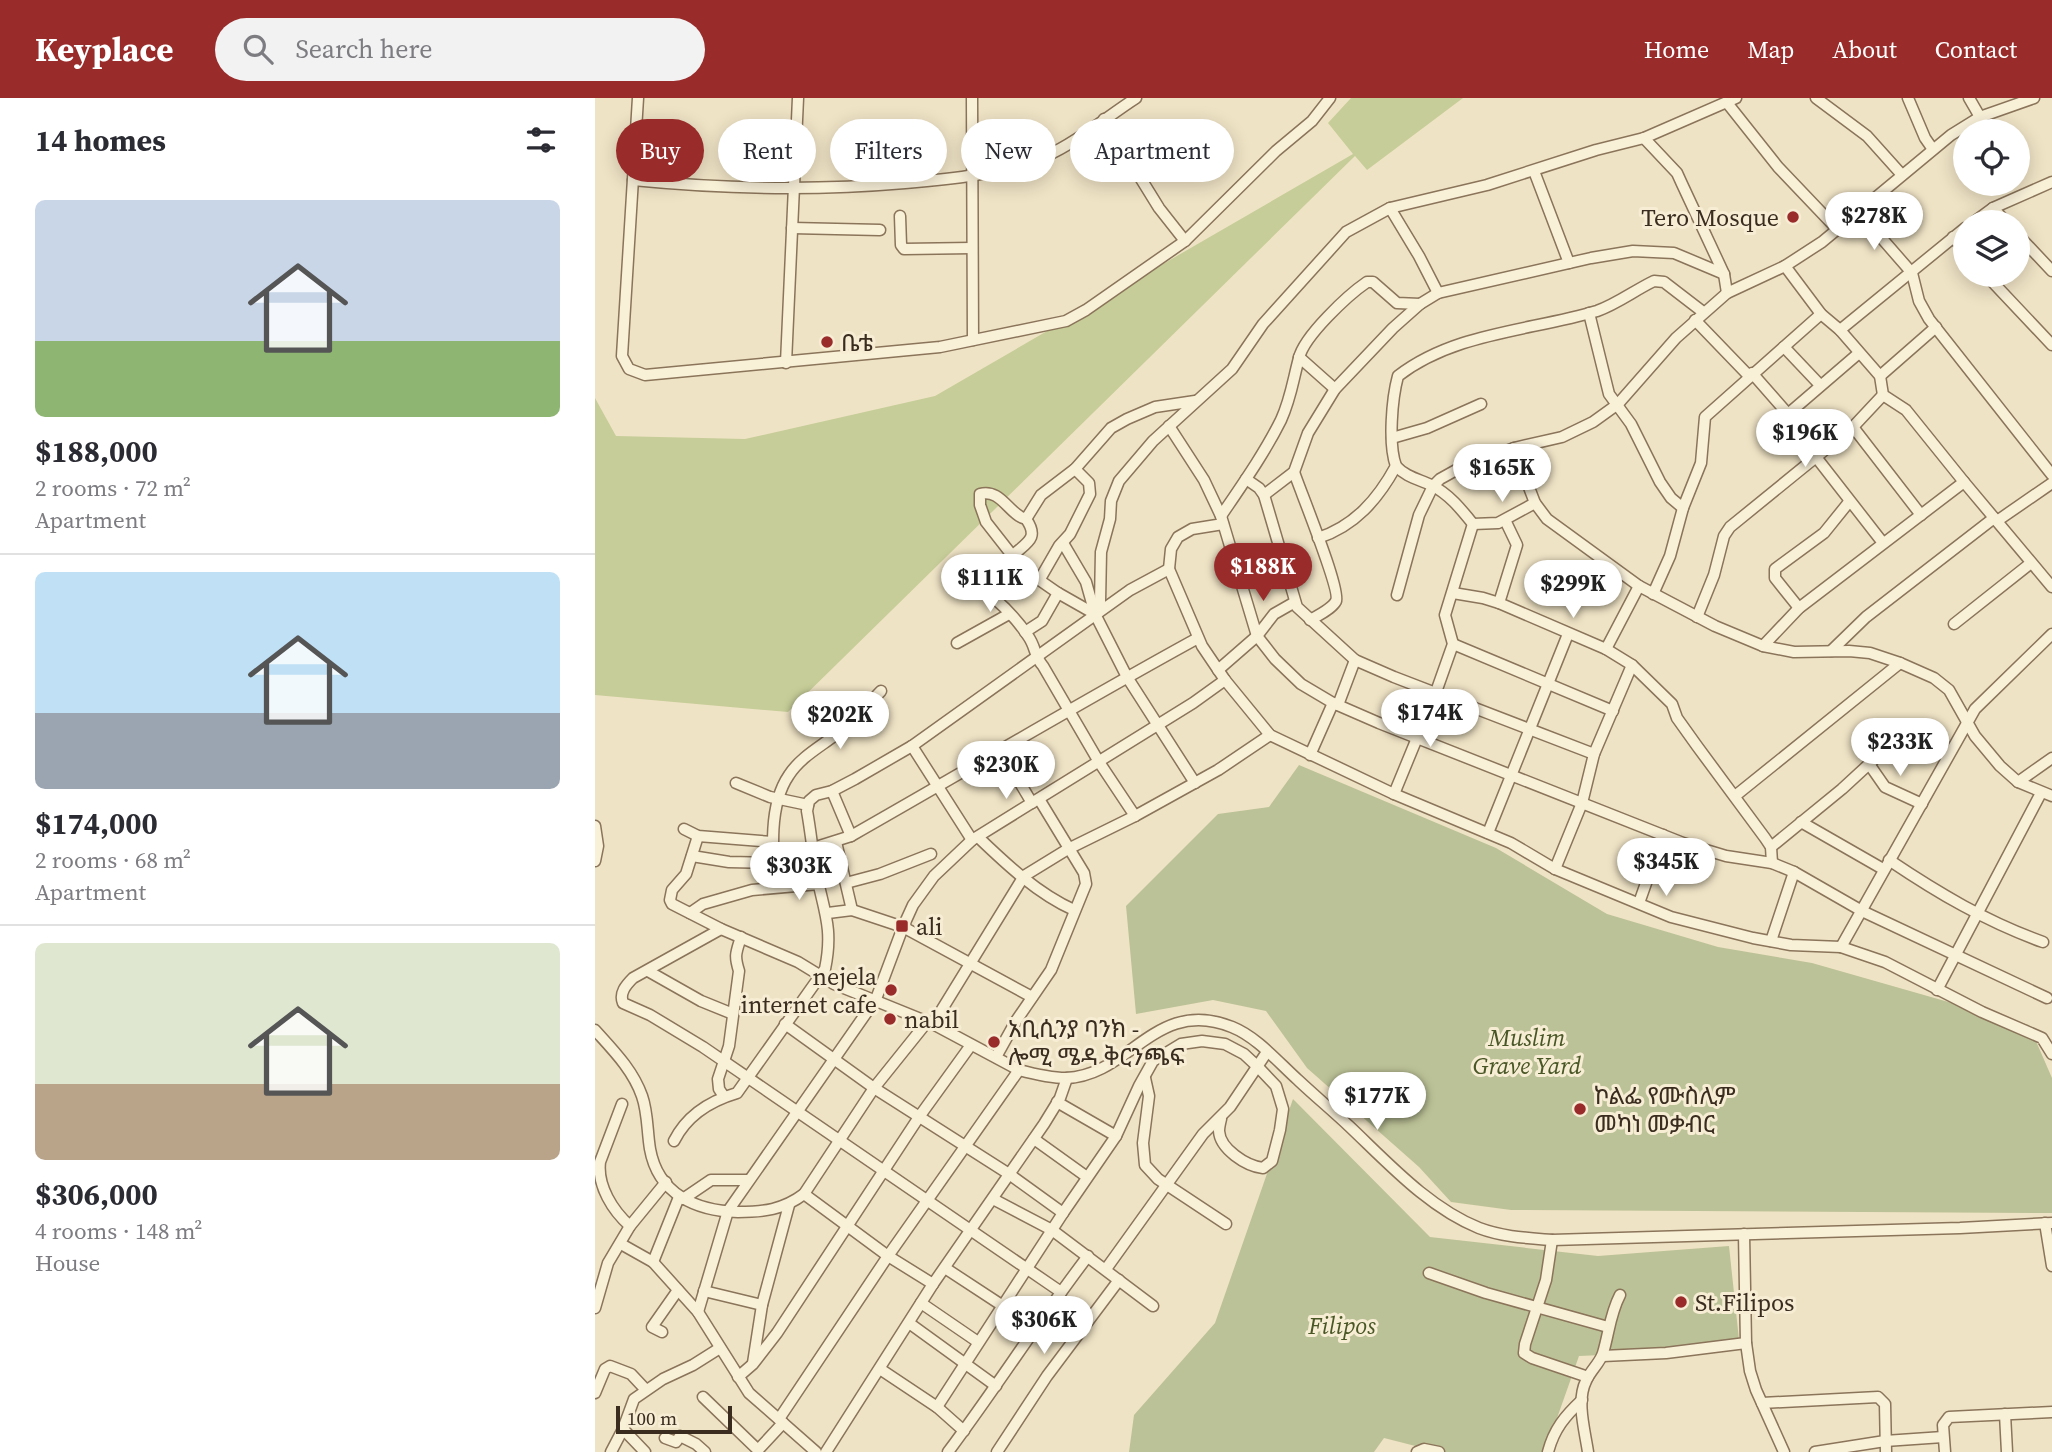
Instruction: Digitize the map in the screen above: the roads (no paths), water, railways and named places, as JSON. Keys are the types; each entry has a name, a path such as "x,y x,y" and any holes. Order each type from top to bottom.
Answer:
{"street":[{"path":"637,119 638,98"},
{"path":"786,363 798,98"},
{"path":"972,98 972,119"},
{"path":"1104,119 1136,98"},
{"path":"633,182 622,356 625,365 636,374 645,376 940,347 1066,321 1086,310 1185,241 1276,151 1312,121 1330,98"},
{"path":"1817,98 1867,136 1902,175"},
{"path":"1908,98 1925,138 1933,148"},
{"path":"1969,98 1980,117"},
{"path":"1397,595 1411,542 1433,486 1458,469 1514,449 1576,432 1618,404 1699,316 1727,293 1785,266 1837,230 1933,148 1980,117 2033,98"},
{"path":"1095,614 1100,602 1101,552 1115,489 1126,470 1195,401 1232,369 1263,324 1337,240 1353,226 1389,208 1534,171 1595,150 1644,138 1732,101 1778,167 1837,230"},
{"path":"1644,138 1677,173 1724,274 1727,293"},
{"path":"1534,171 1569,263"},
{"path":"653,182 793,189 888,184 961,176"},
{"path":"971,182 974,340"},
{"path":"1143,182 1185,241"},
{"path":"1990,210 2052,182"},
{"path":"1389,208 1438,293"},
{"path":"1859,211 1912,273 1919,301 1936,327 2052,475"},
{"path":"900,216 901,245 904,249 972,248"},
{"path":"792,228 880,230"},
{"path":"1840,330 1953,237"},
{"path":"2030,248 2052,271"},
{"path":"1263,495 1294,472 1308,433 1335,389 1393,328 1420,304 1438,293 1569,263 1646,251 1684,256 1724,274"},
{"path":"1785,266 1821,314 1840,330 1880,376 1883,395 1906,410 2052,587"},
{"path":"1318,538 1354,520 1384,488 1396,466 1392,438 1398,376 1415,363 1489,335 1589,313 1614,304 1658,281 1664,282 1699,316 1789,414 1816,457 1883,543"},
{"path":"1420,304 1397,303 1373,282 1367,282 1322,324 1302,350 1287,406 1263,454 1222,520 1192,529 1178,537 1171,549 1169,569 1198,638 1225,680 1271,735 1394,794 1511,843 1555,869 1693,924 1771,941 1841,947 1898,968 1982,1012 2042,1038 2052,1054"},
{"path":"1998,287 2050,340"},
{"path":"1589,313 1606,386 1631,424 1660,482 1671,498 1683,508"},
{"path":"1653,594 1670,556 1683,508 1701,463 1705,417 1821,314"},
{"path":"1880,376 1936,327"},
{"path":"1784,347 1820,385"},
{"path":"1789,414 1859,353"},
{"path":"1299,358 1335,389"},
{"path":"1697,617 1714,575 1726,531 1736,520 1853,427 1883,395"},
{"path":"1026,519 1041,495 1075,469 1111,428 1155,408 1195,401"},
{"path":"1392,438 1427,428 1481,404"},
{"path":"1169,426 1204,480 1222,520 1257,636 1296,680 1335,704 1663,835 1726,856 1772,863 1794,872 1862,911 2047,998"},
{"path":"1853,427 1921,515"},
{"path":"1514,449 1535,503 1547,520 1639,586 1697,617 1763,646 1794,652 1870,653 1934,678 1943,684 1991,757 2018,782 2052,796"},
{"path":"1396,466 1407,476 1433,486 1452,499 1473,524 1491,524 1505,520 1535,503"},
{"path":"1040,579 1059,546 1070,534 1091,490 1089,483 1075,469"},
{"path":"1294,472 1337,596 1333,605 1310,620"},
{"path":"1246,479 1259,488 1263,495 1295,602 1301,612 1355,660 1594,754"},
{"path":"1763,646 1799,608 1963,482"},
{"path":"1831,651 1866,617 1996,519 2052,483"},
{"path":"1026,519 1020,518 993,494 980,494 983,515 1023,568 1058,593 1095,614"},
{"path":"1799,608 1775,578 1775,569 1817,539 1834,523 1849,502"},
{"path":"1012,556 1033,534 1026,519"},
{"path":"1499,603 1517,545 1505,520"},
{"path":"1394,794 1453,644 1445,615 1473,524"},
{"path":"1063,543 1086,582 1095,614 1127,677 1195,783"},
{"path":"1954,624 2031,562"},
{"path":"954,569 990,593 1025,632 1033,644 1035,657 1135,816"},
{"path":"807,804 816,795 832,791 912,746 1095,614 1130,590 1169,569"},
{"path":"1606,649 1639,586"},
{"path":"1025,632 1042,621 1058,593"},
{"path":"1453,593 1499,603 1606,649 1632,665 1668,699 1678,718 1771,847 1772,863"},
{"path":"1218,670 1257,636 1274,614 1295,602"},
{"path":"957,643 1009,614"},
{"path":"1488,833 1567,634"},
{"path":"1841,947 1975,709 2052,634"},
{"path":"813,848 851,835 1198,638"},
{"path":"1453,644 1613,711"},
{"path":"1310,755 1355,660"},
{"path":"1735,796 1899,663"},
{"path":"1555,869 1582,803 1594,754 1632,665"},
{"path":"698,1312 728,1212 876,999 913,905 934,876 975,839 1225,680"},
{"path":"778,887 772,842 779,798 790,773 811,752 845,727 881,691"},
{"path":"595,1030 637,1083 642,1097 652,1158 666,1182 681,1198 728,1212 770,1211 789,1205 804,1194 874,1088 930,1023 1024,876 1068,849 1195,783 1271,735"},
{"path":"1771,847 1893,742 1911,740 1948,757"},
{"path":"912,746 975,839 1048,896 1075,909"},
{"path":"996,1057 1051,970 1086,880 1001,751"},
{"path":"2018,782 2052,758"},
{"path":"1870,764 1885,787 1922,804"},
{"path":"736,783 754,792 807,804"},
{"path":"832,791 851,835"},
{"path":"1937,990 2041,793"},
{"path":"674,1141 691,1118 723,1095 737,1093 825,969 828,956 828,913 815,864 807,804"},
{"path":"1801,822 1977,913 2043,942"},
{"path":"595,826 598,846 595,861"},
{"path":"684,829 698,836 772,842"},
{"path":"1639,903 1663,835"},
{"path":"698,836 686,874 672,890 670,897 672,904 721,929 798,962 834,984 930,1023 1019,1070 1067,1078 1108,1065 1158,1030 1190,1021 1214,1022 1233,1027 1267,1052 1406,1179 1443,1208 1490,1231 1552,1240 2049,1223 2052,1266"},
{"path":"836,842 852,910"},
{"path":"846,883 931,854"},
{"path":"692,856 729,862 815,864"},
{"path":"918,860 934,876"},
{"path":"1771,941 1794,872"},
{"path":"690,913 703,904 764,887 819,884"},
{"path":"828,913 852,910 871,914 903,927 1033,997"},
{"path":"721,929 633,978 622,994 623,1003 650,1015 692,1041 1061,1292"},
{"path":"723,1095 718,1079 729,1046 739,971 735,962 741,937"},
{"path":"648,971 701,1001 733,1014"},
{"path":"785,1024 874,1088 1009,1174 1063,1213"},
{"path":"937,1408 1116,1136 1153,1061 1181,1044 1202,1041 1225,1044 1244,1054 1276,1086 1282,1099 1283,1120 1272,1161 1263,1168 1258,1168 1238,1157 1224,1145 1219,1130 1221,1119"},
{"path":"738,1377 753,1364 777,1333 846,1225 971,1045"},
{"path":"1106,1269 1203,1134 1221,1119 1267,1052"},
{"path":"703,1397 758,1450 781,1421 888,1256 1019,1070"},
{"path":"826,1452 933,1284 1034,1139 1057,1102 1067,1078"},
{"path":"1145,1078 1149,1096 1143,1160 1147,1170 1226,1223"},
{"path":"1057,1102 1116,1136"},
{"path":"622,1104 599,1171 611,1207 630,1226"},
{"path":"1034,1139 1087,1177"},
{"path":"653,1262 681,1198 711,1180 748,1180"},
{"path":"595,1308 608,1263 630,1226 666,1182"},
{"path":"804,1194 888,1256 933,1284"},
{"path":"993,1199 1052,1230 1153,1306"},
{"path":"753,1364 762,1305 789,1205"},
{"path":"1744,1234 1747,1343 1751,1378 1784,1452"},
{"path":"1552,1240 1539,1307 1525,1344 1526,1354 1588,1377"},
{"path":"621,1244 653,1262 698,1312 749,1393 816,1452"},
{"path":"948,1452 1088,1256"},
{"path":"595,1266 608,1263"},
{"path":"945,1268 1035,1327"},
{"path":"1429,1273 1486,1293 1608,1327"},
{"path":"997,1452 1047,1376 1119,1280"},
{"path":"662,1332 652,1327 678,1290"},
{"path":"704,1292 762,1305"},
{"path":"1588,1452 1582,1400 1588,1377 1602,1356 1613,1308 1620,1295"},
{"path":"921,1303 978,1342"},
{"path":"909,1324 996,1387"},
{"path":"1602,1356 1666,1353 1747,1343"},
{"path":"611,1452 623,1429 631,1404 646,1390 720,1348"},
{"path":"595,1393 605,1369 610,1366 631,1374 646,1390"},
{"path":"880,1369 937,1408 964,1431"},
{"path":"1762,1403 1878,1396 1885,1404 1886,1446"},
{"path":"1548,1452 1560,1422 1582,1400"},
{"path":"1945,1452 1943,1425 1949,1417 2052,1412"},
{"path":"2005,1415 2007,1452"},
{"path":"623,1429 645,1452"},
{"path":"665,1438 676,1442 680,1436 705,1452"},
{"path":"1815,1452 1886,1446 1943,1437"},
{"path":"1417,1452 1424,1449 1439,1452"}],"place":[{"name":"Tero Mosque","path":"1793,217"},
{"name":"ቤቴ","path":"827,342"},
{"name":"ali","path":"902,926"},
{"name":"nejela internet cafe","path":"891,990"},
{"name":"nabil","path":"890,1019"},
{"name":"አቢሲንያ ባንክ - ሎሚ ሜዳ ቅርንጫፍ","path":"994,1042"},
{"name":"ኮልፌ የሙስሊም መካነ መቃብር","path":"1580,1109"},
{"name":"St.Filipos","path":"1681,1302"}],"park label":[{"name":"Muslim Grave Yard","path":"1527,1051"},
{"name":"Filipos","path":"1342,1325"}]}
